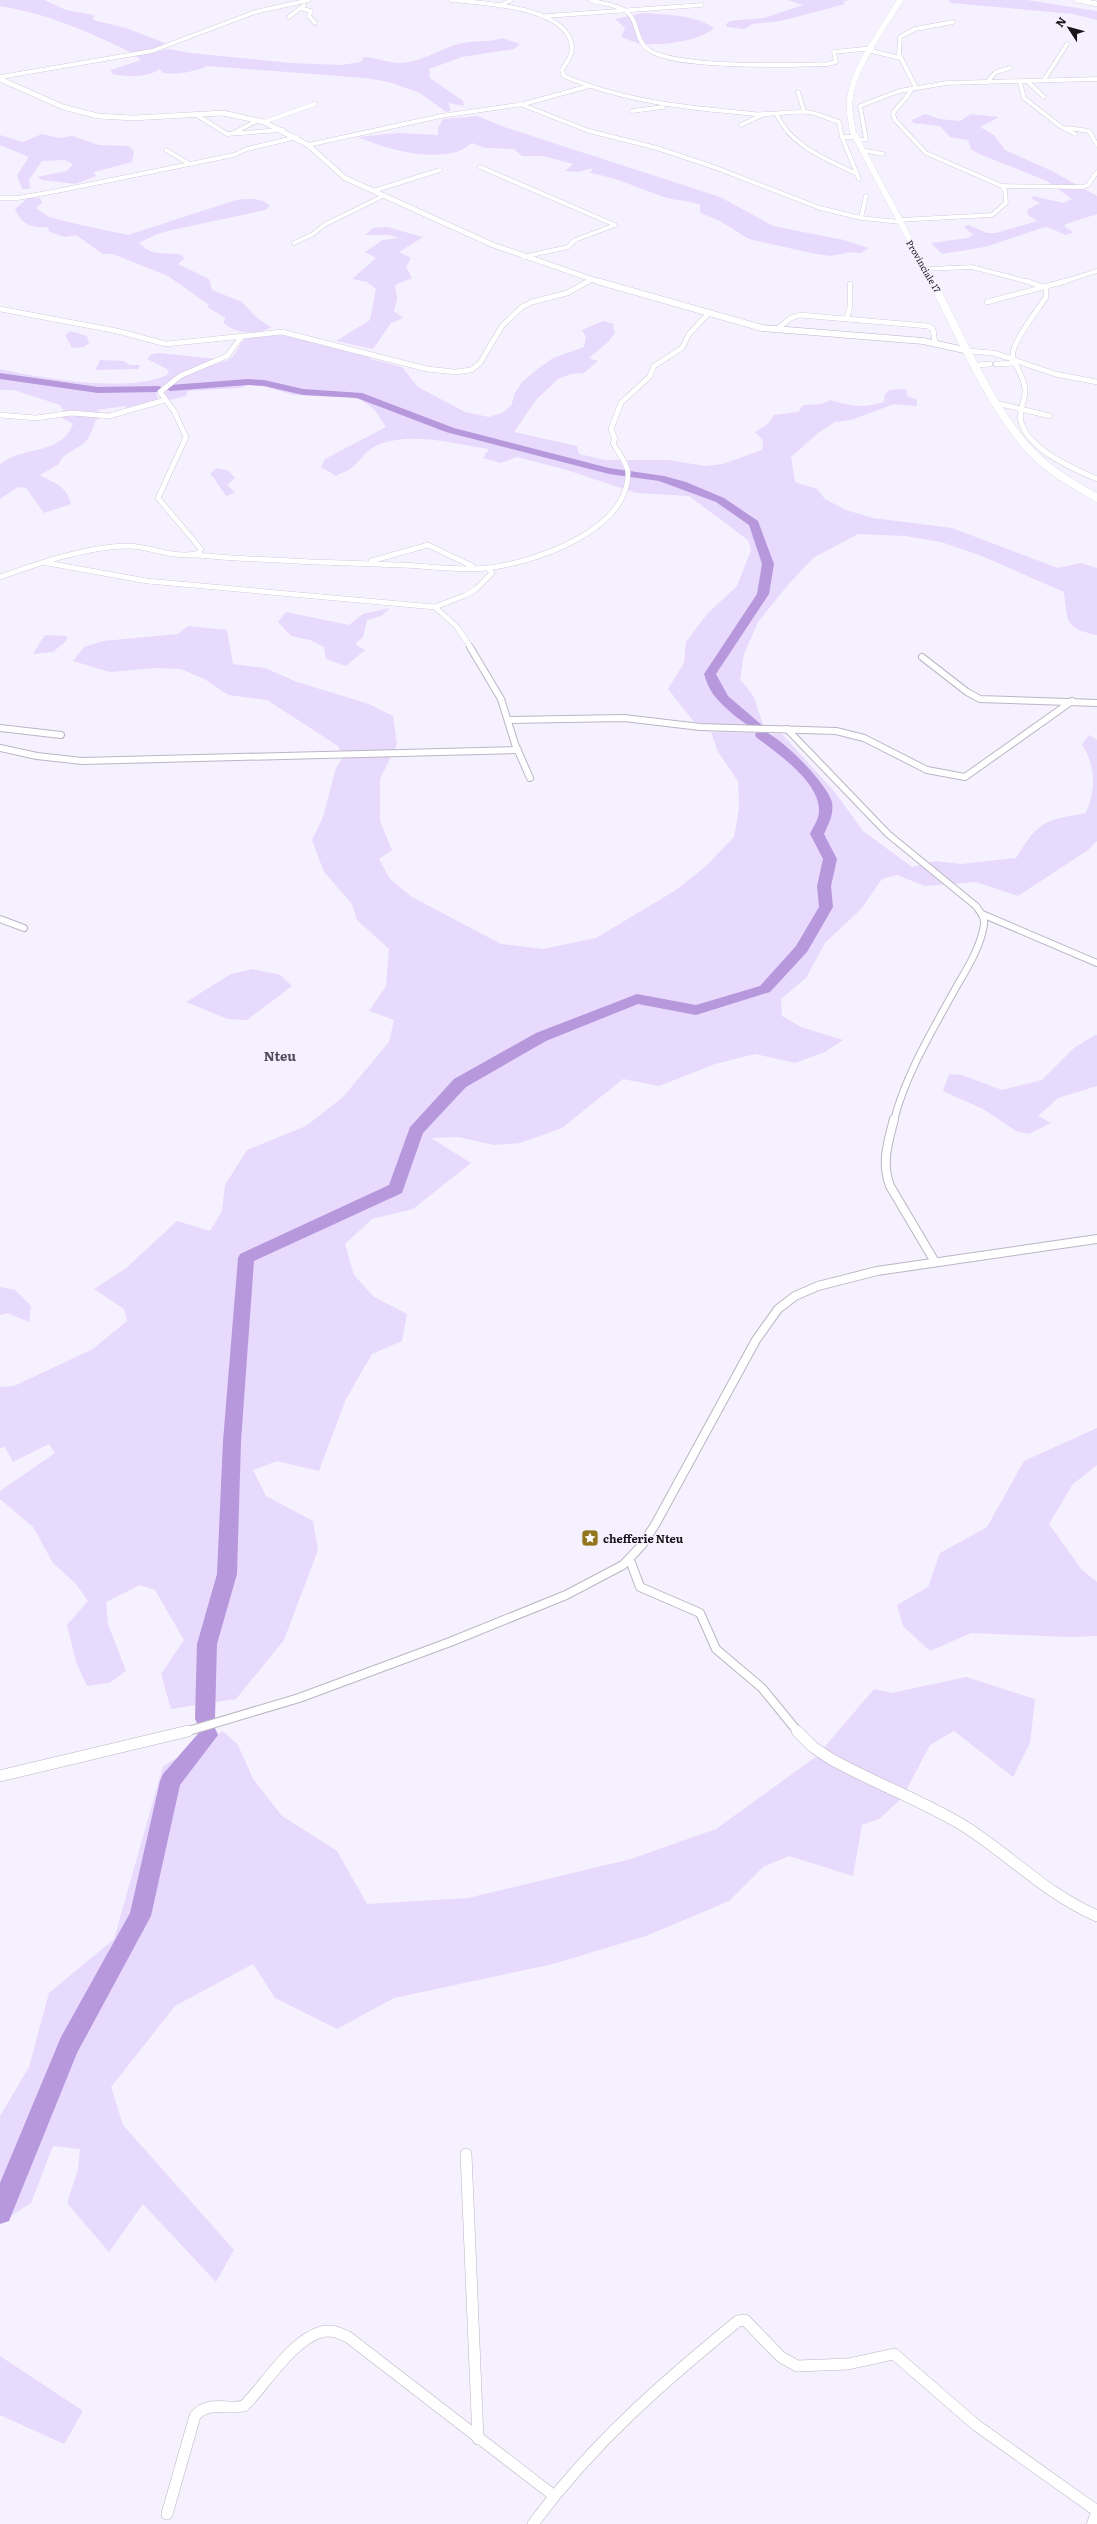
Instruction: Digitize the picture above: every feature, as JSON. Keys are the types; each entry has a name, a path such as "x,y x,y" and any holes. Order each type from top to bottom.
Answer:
{"main road":[{"name":"Provinciale 17","path":"900,0 857,75 852,89 851,121 856,139 996,403 1030,453 1049,469 1097,498"}],"street":[{"path":"451,0 500,6 546,16 702,6"},
{"path":"500,6 511,0"},
{"path":"591,0 626,11 631,17 637,38 643,47 654,54 723,63 828,64 836,62 834,52 872,50 900,58"},
{"path":"1077,0 1097,4"},
{"path":"289,17 308,1"},
{"path":"1,79 152,51 255,12 308,1"},
{"path":"300,8 311,11 309,16 315,23"},
{"path":"546,16 566,31 572,46 571,54 562,70 564,76 589,86 641,101 778,115 804,111 839,122 842,137 848,148 855,173 859,179"},
{"path":"913,88 900,58 898,44 904,33 921,27 953,22"},
{"path":"1044,80 1067,44"},
{"path":"986,82 996,72 1010,68"},
{"path":"1,79 63,107 98,116 133,118 195,114 223,114 258,120 297,137 340,174 383,196 523,257 592,280 708,314 776,330 935,343 969,351 989,352 1055,374 1097,382"},
{"path":"842,137 866,140 860,108 862,104 913,88 959,82 1028,82 1044,80 1097,79"},
{"path":"1020,82 1024,98 1060,126 1089,131 1097,145"},
{"path":"1028,82 1044,97"},
{"path":"308,145 393,125 520,104 589,86"},
{"path":"913,88 910,93 898,104 893,114 895,120 926,153 1002,186 1084,187 1088,185 1097,172"},
{"path":"798,92 804,111"},
{"path":"264,122 315,104"},
{"path":"520,104 565,123 657,148 737,176 798,201 861,218 900,221 992,215 997,213 1006,203 1005,190 1002,186"},
{"path":"632,111 679,106"},
{"path":"195,114 223,133 231,134 283,130"},
{"path":"741,125 763,114"},
{"path":"778,115 779,122 794,140 855,173"},
{"path":"231,134 258,120"},
{"path":"851,121 862,121"},
{"path":"1067,128 1075,134"},
{"path":"0,198 51,193 188,163 234,155 247,149 297,137"},
{"path":"166,150 188,163"},
{"path":"861,150 883,154"},
{"path":"480,167 615,225 575,240 568,247 523,257"},
{"path":"373,191 440,170"},
{"path":"294,243 313,234 324,225 383,196"},
{"path":"861,218 866,196"},
{"path":"926,269 972,267 1000,272 1046,288"},
{"path":"987,302 1046,288 1097,271"},
{"path":"0,308 113,330 166,344 282,332 366,351 427,369 464,372 480,364 502,326 522,307 532,302 567,293 592,280"},
{"path":"846,317 850,307 850,284"},
{"path":"1046,288 1046,297 1013,348 1014,361 1026,389 1025,397 1020,407 1021,423 1033,442 1097,479"},
{"path":"0,577 46,563 112,547 128,546 195,555 262,561 488,568 563,547 594,530 609,515 625,491 628,480 627,465 613,443 615,438 610,429 618,407 650,376 654,366 682,348 689,334 708,314"},
{"path":"776,330 791,318 800,316 846,317 928,326 933,329 935,343"},
{"path":"195,555 199,553 201,549 158,498 160,490 186,437 181,423 160,392 169,383 186,373 224,358 242,336"},
{"path":"996,364 1014,361"},
{"path":"976,365 990,364"},
{"path":"0,415 36,418 75,413 109,416 165,400"},
{"path":"996,403 1020,407 1050,416"},
{"path":"347,564 384,559 428,545 436,547 473,567"},
{"path":"46,563 147,581 361,599 435,607 476,589 492,573 488,568"},
{"path":"435,607 457,627 468,642 498,693 509,720 518,750 530,778"},
{"path":"922,657 967,692 980,699 1097,703"},
{"path":"509,720 624,718 700,727 836,731 854,734 874,742 927,770 965,777 1072,701"},
{"path":"0,728 61,736"},
{"path":"787,730 888,834 967,897 982,914 1097,963"},
{"path":"0,748 46,757 95,761 103,759 219,759 518,750"},
{"path":"935,1262 890,1186 885,1173 884,1159 900,1098 912,1070 984,933 982,914"},
{"path":"0,919 24,928"},
{"path":"0,1776 172,1736 299,1698 450,1642 566,1595 599,1579 630,1560 652,1529 718,1404 761,1333 779,1308 809,1288 830,1281 935,1262 1097,1239"},
{"path":"630,1560 640,1587 700,1614 715,1648 762,1688 813,1747 860,1774 928,1806 966,1828 1048,1892 1081,1910 1097,1916"},
{"path":"466,2154 478,2439"},
{"path":"533,2524 552,2495 593,2449 652,2391 738,2320 745,2320 781,2357 797,2366 848,2364 886,2354 894,2354 976,2425 1097,2511"},
{"path":"168,2514 194,2416 199,2410 206,2406 235,2410 244,2406 294,2351 318,2334 332,2331 348,2337 552,2495"},
{"path":"1094,2524 1097,2516"}],"shaded area":[{"path":"0,0 44,0 66,10 94,15 93,20 126,28 165,43 158,48 134,54 102,39 52,19 17,9 0,6"},
{"path":"787,0 848,0 843,2 845,4 781,21 753,24 744,29 727,27 726,24 730,21 764,18 803,5"},
{"path":"948,0 1027,0 1097,11 1097,20 1073,14 951,3"},
{"path":"643,13 689,18 706,23 714,28 699,37 680,42 660,44 642,44 621,37 625,28 615,19"},
{"path":"502,38 520,44 514,49 462,57 429,69 430,78 463,101 464,106 448,103 451,110 446,112 420,93 389,82 365,78 207,66 196,70 169,74 163,73 160,69 149,74 137,76 112,74 111,70 141,60 136,56 168,49 191,53 290,63 341,65 361,62 364,57 406,63 455,45"},
{"path":"925,114 940,119 960,121 971,114 999,117 980,127 994,135 1005,150 1050,170 1097,196 1097,214 1066,224 1064,226 1073,232 1066,235 1047,227 985,247 942,254 931,243 968,238 973,235 964,227 968,225 987,233 996,233 1037,221 1028,215 1027,210 1040,203 1032,199 1033,196 1063,203 1072,199 1047,181 979,154 971,149 968,140 950,137 940,126 913,123 912,120"},
{"path":"477,116 507,128 720,197 773,226 844,240 869,248 861,253 846,252 848,253 830,256 749,239 720,221 700,213 700,205 696,203 667,198 620,181 590,173 593,168 578,172 565,171 573,164 543,156 522,156 514,149 485,148 472,143 456,152 431,155 418,154 381,146 358,137 398,133 438,135 438,128 443,119"},
{"path":"42,134 59,138 72,136 99,145 128,146 134,151 132,162 94,172 96,176 75,184 43,180 37,177 67,171 73,164 65,160 42,161 29,180 30,189 22,189 17,175 29,157 0,145 0,135 23,142"},
{"path":"29,197 40,198 42,203 36,208 49,217 128,235 236,200 254,199 263,201 270,206 265,210 172,230 157,234 139,243 150,251 182,255 184,259 178,264 209,279 212,290 242,302 257,318 271,327 260,332 253,333 233,329 223,322 226,318 207,307 209,305 168,276 113,254 103,254 76,235 65,237 50,232 47,227 36,227 27,224 20,218 15,209"},
{"path":"387,227 423,237 399,252 411,258 406,267 412,278 395,285 397,299 394,311 403,318 391,323 373,349 336,341 370,320 376,289 367,282 352,279 376,258 365,252 383,240 399,238 389,235 365,235 373,228"},
{"path":"603,321 614,324 613,328 615,333 608,342 589,358 598,361 584,373 571,374 558,379 536,400 514,432 577,446 579,454 605,460 668,460 705,466 723,464 762,450 763,440 755,432 769,423 774,415 798,412 803,405 821,404 830,400 857,406 877,404 884,402 885,394 890,390 906,389 907,396 917,400 917,406 894,404 851,420 835,422 818,433 791,457 795,482 817,489 825,499 846,510 873,518 952,528 1058,568 1081,563 1097,568 1097,635 1078,630 1073,626 1067,617 1064,592 982,556 941,542 905,536 858,534 813,558 788,585 758,622 744,654 740,679 754,697 763,725 721,726 694,722 668,689 684,663 686,642 707,614 737,586 751,550 748,540 689,496 636,493 567,470 517,457 501,463 483,458 489,449 420,439 406,439 380,444 368,451 348,470 336,476 321,467 325,459 386,427 374,409 361,400 349,397 294,395 253,383 240,388 188,391 186,396 170,400 163,395 166,388 179,377 229,359 233,356 241,343 247,338 260,335 285,334 322,342 370,356 371,359 402,367 418,387 465,412 489,417 502,413 511,406 515,393 523,381 539,368 553,358 584,347 586,337 582,330"},
{"path":"70,331 87,336 89,343 84,347 72,348 65,335"},
{"path":"158,353 218,359 170,381 156,393 158,398 157,401 128,409 125,406 97,410 100,413 108,412 109,414 96,420 90,435 82,445 66,454 59,464 40,475 63,489 71,504 44,513 26,488 18,487 0,499 0,464 14,456 48,447 56,443 63,439 73,424 61,417 66,415 60,405 14,390 0,390 0,369 61,380 110,384 132,383 153,380 169,374 167,369 147,359 150,355"},
{"path":"100,360 124,361 130,365 140,365 138,369 95,370"},
{"path":"217,468 229,471 235,478 227,485 235,492 227,496 222,491 215,479 210,474"},
{"path":"390,608 381,616 367,620 363,637 355,644 365,650 346,666 326,659 324,647 310,640 291,636 278,622 286,612 349,625 363,614"},
{"path":"188,626 227,630 233,664 265,668 297,682 369,704 393,716 397,744 380,779 380,821 392,850 379,859 390,879 412,897 501,944 543,949 596,938 676,890 705,867 734,837 739,808 738,781 718,752 711,732 782,734 834,791 863,831 912,867 935,861 961,864 1016,858 1031,836 1044,824 1060,818 1086,813 1092,795 1093,778 1090,761 1082,744 1089,735 1097,740 1097,841 1088,850 1018,896 976,882 925,886 897,875 882,879 861,909 825,943 806,978 781,999 782,1016 801,1027 843,1040 825,1052 795,1063 755,1054 715,1064 659,1086 623,1079 562,1128 520,1143 494,1145 458,1137 431,1138 471,1163 413,1209 372,1219 345,1244 354,1275 374,1297 407,1314 402,1341 372,1354 346,1399 319,1471 277,1461 253,1470 266,1496 313,1521 318,1550 284,1640 236,1699 171,1709 161,1674 184,1640 155,1590 140,1585 106,1602 108,1624 126,1671 109,1683 87,1686 76,1662 67,1625 88,1601 76,1584 53,1563 33,1527 0,1499 0,1491 55,1453 49,1444 13,1462 5,1447 0,1448 0,1387 14,1386 93,1349 127,1321 124,1309 94,1289 125,1269 177,1221 210,1231 222,1211 225,1185 247,1150 306,1126 343,1097 389,1042 394,1020 369,1011 386,986 389,949 357,920 352,904 324,872 312,840 323,817 336,768 343,757 338,746 267,700 228,695 206,680 181,669 155,668 110,672 73,661 84,647 103,641 178,634"},
{"path":"45,635 67,636 67,640 53,652 33,654"},
{"path":"253,969 280,975 292,986 247,1020 228,1019 186,1002 231,974"},
{"path":"1097,1035 1097,1086 1058,1098 1038,1116 1051,1123 1029,1134 1016,1131 983,1109 943,1091 949,1074 962,1075 1002,1090 1042,1080 1074,1048"},
{"path":"0,1287 15,1290 31,1306 29,1322 7,1313 0,1315"},
{"path":"1097,1428 1097,1465 1073,1484 1049,1524 1082,1570 1097,1582 1097,1636 1069,1637 971,1633 930,1651 903,1626 897,1605 928,1587 940,1553 987,1527 1024,1461"},
{"path":"966,1677 1035,1699 1030,1743 1013,1777 954,1731 930,1745 902,1798 879,1819 862,1825 853,1876 789,1856 763,1867 729,1901 646,1936 553,1964 394,1998 337,2029 275,1998 253,1964 175,2006 111,2087 123,2125 234,2250 216,2282 143,2204 109,2252 67,2203 78,2169 80,2149 53,2146 31,2203 0,2223 0,2116 29,2067 49,1993 114,1939 163,1766 223,1731 238,1745 253,1779 282,1816 337,1851 367,1904 468,1898 631,1859 716,1829 817,1756 874,1689 892,1693"},
{"path":"0,2356 83,2411 64,2444 0,2415"}],"waterway":[{"path":"0,376 98,390 159,389"},
{"path":"170,388 248,382 264,383 303,392 358,395 450,430 609,471 660,478 682,484 720,500 754,523 768,564 763,594 728,644 710,674 718,692 723,699 757,726"},
{"path":"205,1719 207,1644 227,1574 232,1441 246,1258 396,1189 416,1131 460,1083 541,1037 637,999 696,1010 765,989 802,949 826,907 824,886 830,859 817,834 824,820 826,811 825,801 820,790 811,778 790,757 761,734"},
{"path":"0,2212 69,2045 140,1916 170,1781 208,1735"}],"place":[{"name":"chefferie Nteu","path":"590,1538"}],"district":[{"name":"Nteu","path":"280,1055"}]}
